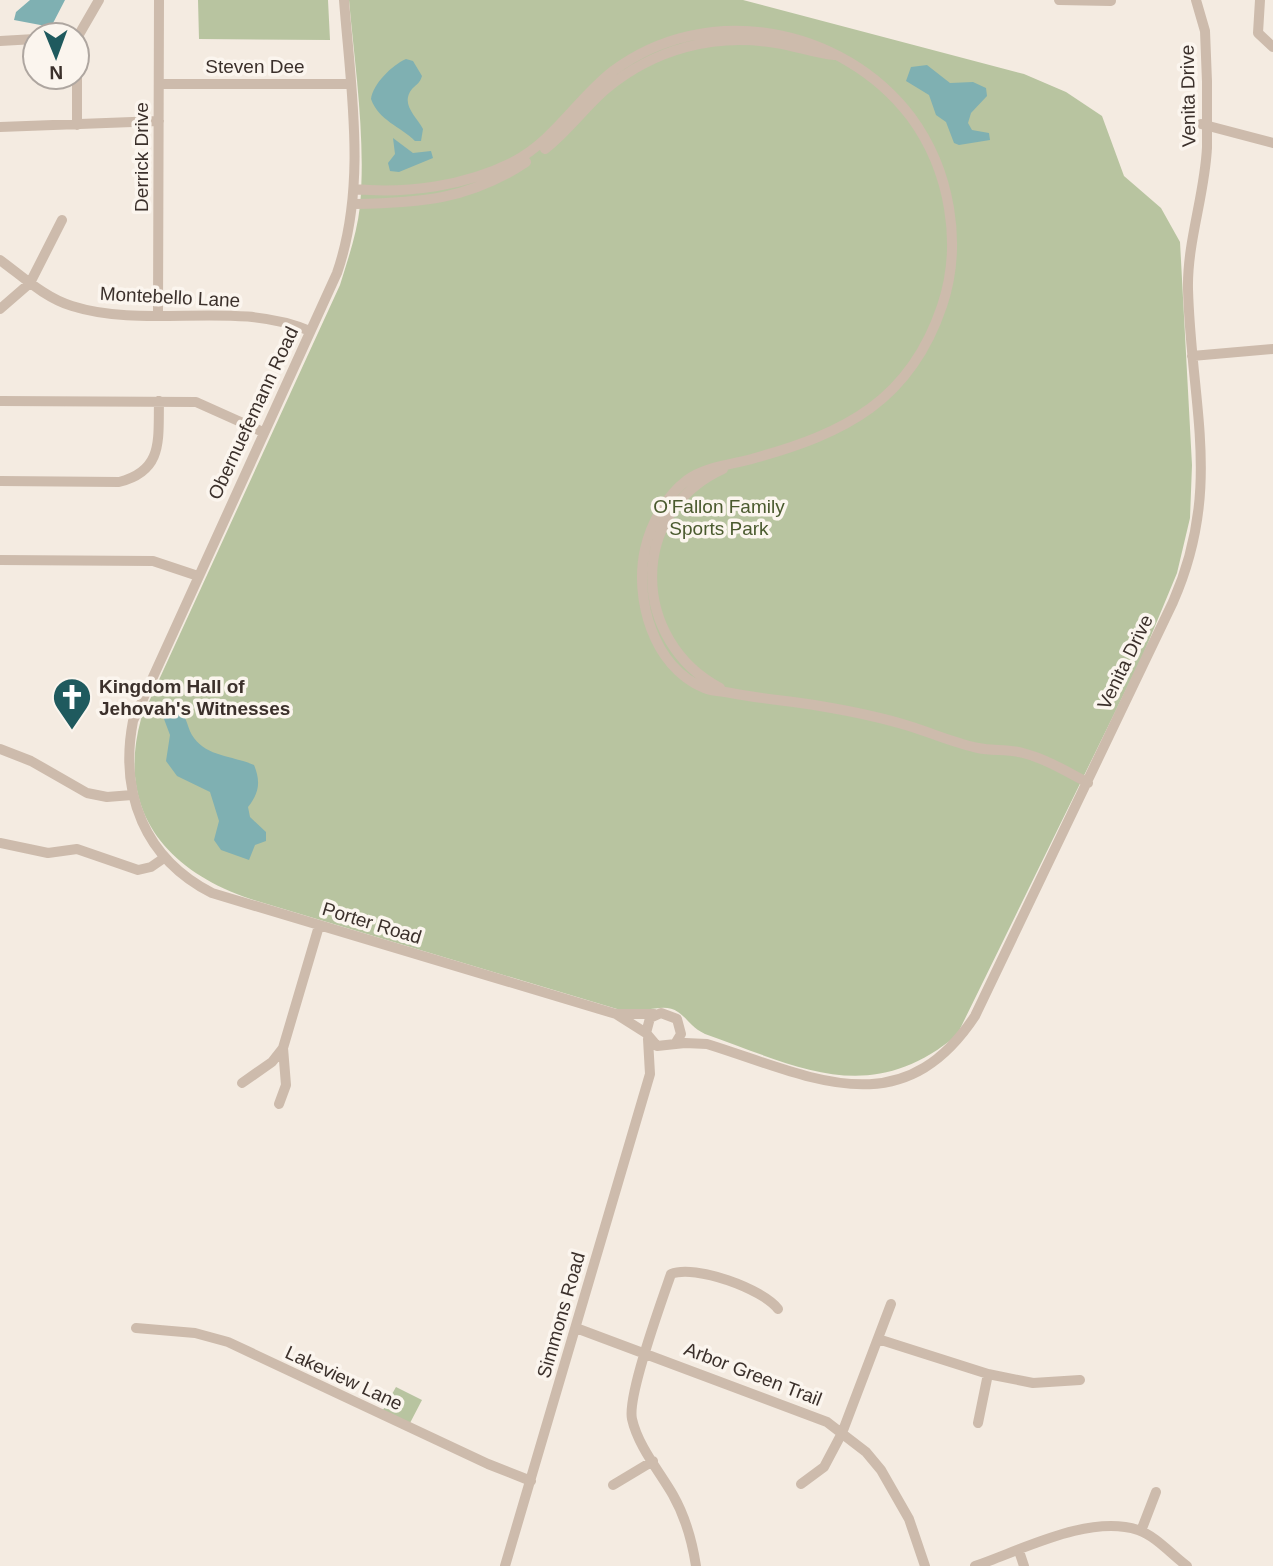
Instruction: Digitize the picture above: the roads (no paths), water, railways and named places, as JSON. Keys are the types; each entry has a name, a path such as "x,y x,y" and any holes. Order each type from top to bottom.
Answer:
{"street":[{"path":"87,21 99,0"},
{"name":"Derrick Drive","path":"158,314 159,0"},
{"name":"Obernuefemann Road","path":"143,827 132,795 129,743 133,721 337,274 350,228 354,190 351,84 344,0"},
{"path":"1059,0 1111,1"},
{"name":"Venita Drive","path":"681,1028 707,1044 833,1084 852,1086 892,1082 930,1066 962,1036 975,1016 1173,602 1195,543 1203,484 1188,286 1207,147 1208,82 1205,31 1196,0"},
{"path":"1260,0 1258,33 1273,47"},
{"path":"354,190 430,187 468,178 512,162 539,145 591,90 616,69 668,42 724,31 768,32 826,48 869,74 894,97 916,124 933,155 944,187 951,226 951,263 944,298 931,333 913,365 870,411 817,440 707,469 687,480 671,496 652,528 642,568 648,619 662,649 680,671 702,688 893,721 981,749 1023,753 1088,783"},
{"path":"354,204 418,203 480,186 521,165 551,144 589,105 621,78 655,57 678,49 742,39 779,43 810,52 836,55"},
{"path":"0,41 21,40"},
{"name":"Steven Dee","path":"159,84 351,84"},
{"path":"77,91 77,125"},
{"path":"0,127 159,121"},
{"path":"1201,124 1273,143"},
{"path":"0,309 15,299 30,283 62,220"},
{"name":"Montebello Lane","path":"0,260 30,283 70,306 104,313 282,319 310,331"},
{"path":"1192,356 1273,349"},
{"path":"0,401 195,402 263,432"},
{"path":"0,481 119,482 132,479 144,472 156,454 159,401"},
{"path":"0,559 153,561 198,576"},
{"path":"0,749 32,761 88,793 107,797 132,795"},
{"name":"Porter Road","path":"143,827 164,858 188,879 212,893 615,1014 655,1014"},
{"path":"0,843 48,853 77,849 138,870 151,867 164,858"},
{"path":"279,1104 286,1085 283,1048 319,926"},
{"name":"Porter Road","path":"615,1014 647,1036"},
{"path":"655,1014 672,1015 681,1028 672,1045 657,1046 647,1036 647,1023 655,1014"},
{"name":"Simmons Road","path":"505,1566 650,1074 647,1036"},
{"name":"Venita Drive","path":"672,1045 707,1044"},
{"name":"Simmons Road","path":"650,1074 672,1045"},
{"path":"242,1083 272,1062 283,1048"},
{"path":"696,1566 692,1541 682,1512 631,1417 634,1394 646,1352 671,1274 681,1270 695,1270 769,1298 778,1309"},
{"path":"801,1484 824,1467 842,1433 891,1304"},
{"name":"Lakeview Lane","path":"136,1328 195,1333 228,1342 476,1459 531,1481"},
{"name":"Arbor Green Trail","path":"576,1328 811,1414 842,1433 866,1452 895,1490 909,1519 925,1566"},
{"path":"878,1339 988,1374 1033,1383 1080,1380"},
{"path":"978,1423 988,1374"},
{"path":"613,1485 653,1461"},
{"path":"1141,1531 1156,1492"},
{"path":"975,1566 1095,1527 1141,1531 1186,1566"},
{"path":"1019,1551 1024,1566"}],"water":[{"path":"30,0 65,0 54,21 14,20 16,12"},
{"path":"406,59 413,61 422,76 409,94 408,100 410,110 423,129 421,141 415,141 384,118 371,99 375,87 384,76"},
{"path":"927,65 950,83 973,82 986,88 987,96 971,113 968,123 972,130 989,133 990,140 959,145 954,143 946,122 936,115 929,95 906,81 911,67"},
{"path":"393,138 413,153 431,151 433,158 399,172 390,171 388,163 395,154"},
{"path":"179,709 192,735 206,749 254,765 258,787 248,807 250,817 266,832 266,841 255,845 249,860 221,850 214,840 219,821 210,792 177,776 166,761 170,735 164,719 169,712"}],"place":[{"name":"Kingdom Hall of Jehovah's Witnesses","path":"72,731"}],"park label":[{"name":"O'Fallon Family Sports Park","path":"719,517"}]}
